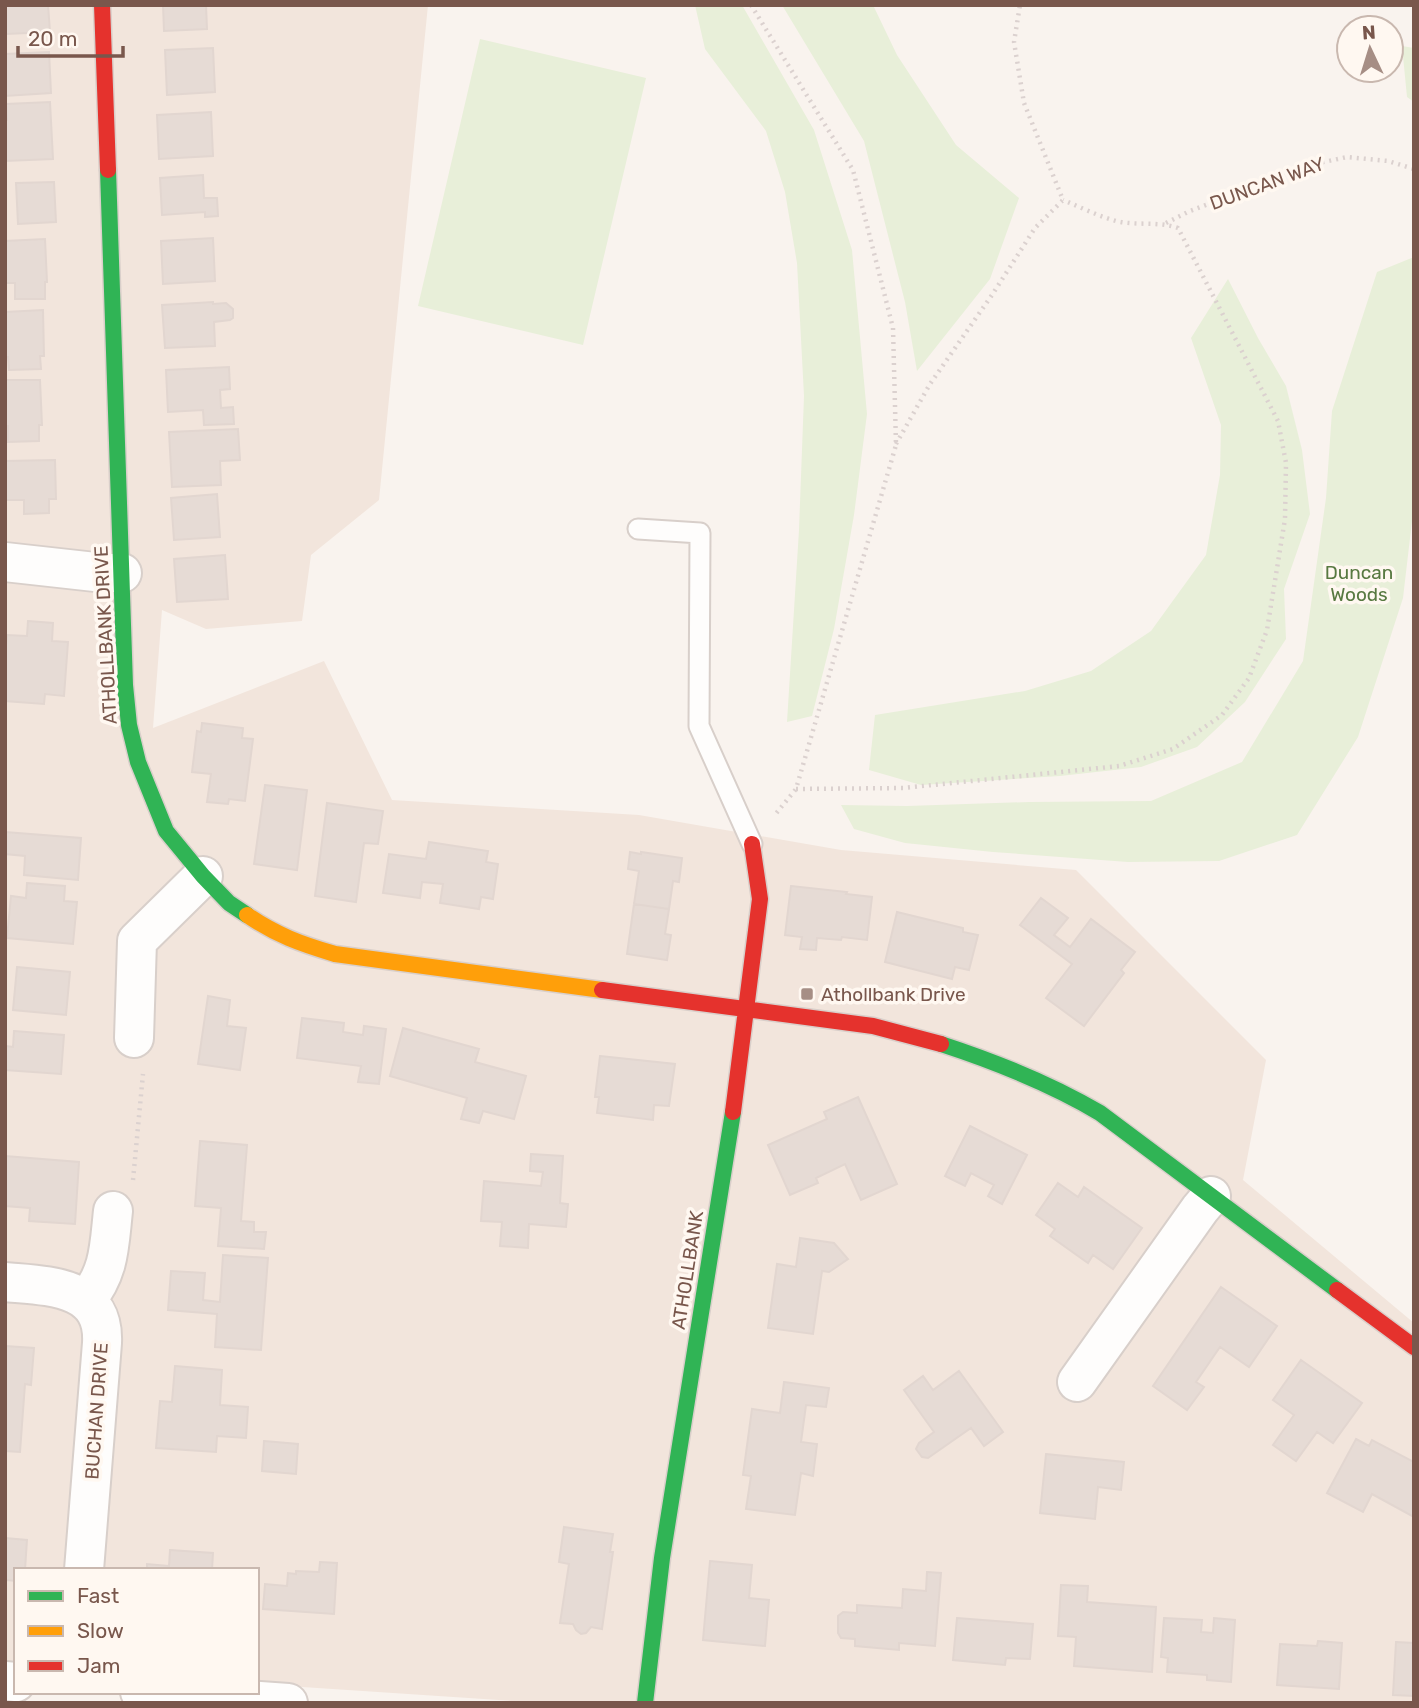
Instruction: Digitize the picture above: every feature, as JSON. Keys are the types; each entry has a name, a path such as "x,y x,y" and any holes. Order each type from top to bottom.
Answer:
{"street":[{"name":"ATHOLLBANK DRIVE","path":"102,5 125,685 129,725 138,762 166,831 202,876 229,903 262,925 298,943 335,954 873,1026 943,1044 1005,1067 1073,1097 1100,1113 1414,1347"},
{"path":"5,562 122,573"},
{"name":"ATHOLLBANK","path":"645,1703 662,1558 725,1167 747,1009 760,899 752,844"},
{"path":"134,1038 137,941 202,876"},
{"path":"1077,1382 1210,1196"},
{"path":"5,1282 64,1289 86,1301 98,1286 105,1270 113,1211"},
{"name":"BUCHAN DRIVE","path":"84,1568 103,1335 101,1320 95,1309 86,1301"},
{"path":"167,1694 288,1703"}],"lane":[{"path":"638,529 700,533 699,726 752,844"}],"path":[{"path":"751,5 853,170 893,328 896,445"},
{"path":"796,789 903,788 1118,766 1173,749 1222,715 1249,678 1267,630 1285,519 1286,463 1278,421 1178,228 1165,224 1116,221 1063,200 1024,103 1014,42 1020,5"},
{"name":"DUNCAN WAY","path":"1165,224 1190,211 1310,165 1346,157 1388,162 1414,169"},
{"path":"752,844 796,789 896,445 930,384 1035,228 1063,200"},
{"path":"113,1211 132,1194 144,1063 134,1038"}],"shaded area":[{"path":"5,5 428,5 379,500 311,555 302,621 206,629 162,610 153,728 324,661 392,800 639,815 841,850 1076,870 1266,1060 1243,1180 1414,1323 1414,1703 542,1703 259,1684 259,1568 14,1568 14,1666 5,1665"}],"green space":[{"path":"695,5 742,5 814,130 852,250 867,414 854,515 834,629 812,716 787,722 804,396 797,263 785,192 766,131 705,49"},
{"path":"782,5 873,5 897,55 956,145 1019,198 990,279 917,371 905,302 864,141"},
{"path":"480,39 646,78 583,345 418,306"},
{"path":"1405,46 1414,48 1414,102 1407,97"},
{"name":"Duncan Woods","path":"1414,257 1414,504 1403,598 1358,737 1297,835 1219,861 1128,862 905,843 854,829 841,805 1151,801 1242,762 1303,661 1326,498 1332,411 1377,272"},
{"path":"1228,279 1286,386 1302,450 1310,514 1284,589 1286,639 1245,702 1197,747 1141,767 1060,776 921,785 869,770 875,715 1025,691 1091,671 1151,631 1206,555 1220,475 1221,425 1191,338"}],"building":[{"path":"5,5 48,5 50,32 6,34"},
{"path":"163,5 206,5 207,29 164,31"},
{"path":"213,48 215,92 167,95 165,50"},
{"path":"49,52 51,93 5,96 5,54"},
{"path":"50,102 53,159 5,161 6,104"},
{"path":"211,112 213,156 159,159 157,115"},
{"path":"203,175 204,198 217,198 218,216 205,217 205,212 162,215 160,178"},
{"path":"54,182 56,222 18,224 16,183"},
{"path":"213,238 215,281 163,284 161,241"},
{"path":"45,239 45,299 15,299 15,283 5,283 5,241"},
{"path":"226,303 233,309 233,318 214,322 215,346 165,348 162,305"},
{"path":"43,310 44,356 40,356 41,369 9,370 8,357 5,357 5,312"},
{"path":"229,367 230,389 220,390 221,408 233,407 234,424 204,425 203,410 168,412 166,370"},
{"path":"5,380 40,380 42,425 39,425 39,441 8,442 8,426 5,426"},
{"path":"238,429 240,460 220,461 221,485 172,487 169,432"},
{"path":"55,460 56,499 49,499 49,513 24,514 24,500 6,500 5,461"},
{"path":"217,494 220,537 174,540 171,498"},
{"path":"225,555 228,599 177,602 174,559"},
{"path":"28,621 53,623 52,641 68,642 64,696 45,694 44,704 5,701 7,635 27,636"},
{"path":"202,723 243,728 242,738 253,739 245,801 229,799 228,804 207,802 211,774 192,772 197,731 201,732"},
{"path":"265,785 307,790 297,870 254,864"},
{"path":"327,803 383,811 378,844 364,843 356,902 315,896"},
{"path":"5,832 81,838 78,880 24,875 25,856 5,854"},
{"path":"429,842 488,851 486,862 498,864 493,899 481,897 479,909 440,903 443,884 422,882 420,898 383,893 389,854 426,859"},
{"path":"630,852 682,858 679,882 673,881 669,909 634,904 639,871 628,869"},
{"path":"27,883 65,886 64,901 77,902 73,944 7,938 11,896 26,898"},
{"path":"791,886 872,897 867,940 817,938 816,950 800,949 802,937 785,935"},
{"path":"1041,898 1068,918 1054,935 1070,947 1091,919 1135,952 1121,970 1124,973 1084,1026 1046,998 1072,964 1020,925"},
{"path":"634,904 669,909 665,934 671,935 667,960 627,954"},
{"path":"897,912 963,928 963,932 978,935 969,970 955,967 952,979 885,962"},
{"path":"17,967 70,972 66,1015 13,1010"},
{"path":"208,996 230,1000 227,1026 246,1028 240,1070 198,1064"},
{"path":"302,1018 344,1023 343,1032 363,1035 364,1026 386,1029 379,1084 358,1082 361,1066 297,1058"},
{"path":"403,1028 479,1049 475,1062 526,1076 514,1119 483,1111 479,1123 461,1119 467,1098 390,1076"},
{"path":"14,1031 64,1035 61,1074 5,1070 5,1046 13,1047"},
{"path":"600,1056 675,1064 669,1106 654,1105 653,1120 597,1113 599,1097 595,1097"},
{"path":"858,1097 897,1184 861,1200 845,1164 816,1178 818,1183 790,1195 768,1145 827,1119 824,1112"},
{"path":"970,1126 1027,1155 1002,1204 988,1196 994,1185 971,1173 965,1186 945,1176"},
{"path":"200,1141 247,1145 241,1221 254,1222 254,1232 266,1232 264,1249 218,1246 221,1208 195,1206"},
{"path":"531,1154 563,1156 560,1203 568,1204 566,1227 529,1224 528,1248 500,1246 502,1222 481,1221 484,1181 541,1186 543,1172 530,1171"},
{"path":"5,1156 79,1162 75,1224 29,1221 30,1208 5,1206"},
{"path":"1058,1183 1078,1197 1084,1187 1142,1228 1113,1269 1093,1255 1088,1263 1050,1236 1055,1229 1036,1215"},
{"path":"800,1238 834,1243 848,1259 829,1272 822,1271 813,1334 768,1328 777,1264 796,1267"},
{"path":"223,1255 268,1258 261,1350 215,1347 217,1314 168,1310 171,1271 205,1273 203,1300 220,1302"},
{"path":"1221,1287 1277,1326 1249,1367 1220,1347 1196,1382 1204,1387 1187,1410 1153,1386"},
{"path":"5,1346 34,1348 31,1385 25,1384 20,1452 5,1451"},
{"path":"1301,1360 1362,1403 1333,1443 1317,1432 1296,1461 1273,1445 1294,1415 1273,1400"},
{"path":"175,1366 222,1370 220,1405 248,1407 246,1438 217,1436 216,1452 156,1448 160,1401 172,1402"},
{"path":"959,1371 1003,1432 984,1446 971,1428 928,1458 922,1457 916,1449 919,1443 934,1432 904,1390 923,1376 933,1390"},
{"path":"784,1382 829,1388 826,1407 806,1405 801,1442 817,1444 813,1476 801,1473 795,1515 746,1509 751,1476 743,1475 752,1409 780,1413"},
{"path":"1356,1439 1369,1446 1372,1440 1414,1462 1414,1517 1372,1494 1363,1512 1327,1493"},
{"path":"264,1441 298,1444 296,1474 262,1471"},
{"path":"1046,1454 1124,1462 1121,1490 1098,1487 1095,1519 1040,1513"},
{"path":"564,1527 613,1534 602,1629 591,1627 581,1634 573,1624 560,1623 569,1564 559,1562"},
{"path":"5,1538 27,1540 25,1568 14,1568 14,1581 6,1580 6,1588"},
{"path":"170,1550 213,1553 212,1568 147,1568 147,1564 169,1566"},
{"path":"710,1561 752,1565 749,1598 769,1600 765,1646 703,1640"},
{"path":"320,1562 337,1563 334,1614 263,1609 265,1584 287,1586 288,1573 319,1572"},
{"path":"927,1572 941,1573 935,1646 899,1643 899,1650 855,1646 855,1639 841,1638 838,1633 838,1616 843,1612 857,1613 857,1605 902,1608 903,1589 926,1591"},
{"path":"1061,1585 1088,1586 1087,1602 1156,1607 1152,1672 1074,1666 1076,1637 1058,1636"},
{"path":"957,1618 1033,1624 1030,1659 1006,1658 1005,1665 953,1660"},
{"path":"1164,1618 1202,1620 1201,1632 1213,1633 1214,1618 1235,1620 1231,1682 1207,1680 1207,1675 1167,1672 1168,1658 1161,1657"},
{"path":"1318,1641 1342,1643 1339,1689 1277,1685 1280,1644 1317,1646"},
{"path":"1396,1642 1414,1643 1414,1696 1393,1695"}],"traffic: fast":[{"path":"108,170 125,685 129,725 138,762 166,831 229,903 247,915"},
{"path":"941,1044 1023,1074 1100,1113 1337,1290"},
{"path":"645,1703 662,1558 733,1112"}],"traffic: slow":[{"path":"247,915 289,938 335,954 602,990"}],"traffic: jam":[{"path":"102,5 108,170"},
{"path":"733,1112 760,899 752,844"},
{"path":"602,990 873,1026 941,1044"},
{"path":"1337,1290 1414,1347"}],"place":[{"name":"Athollbank Drive","path":"807,994"}]}
